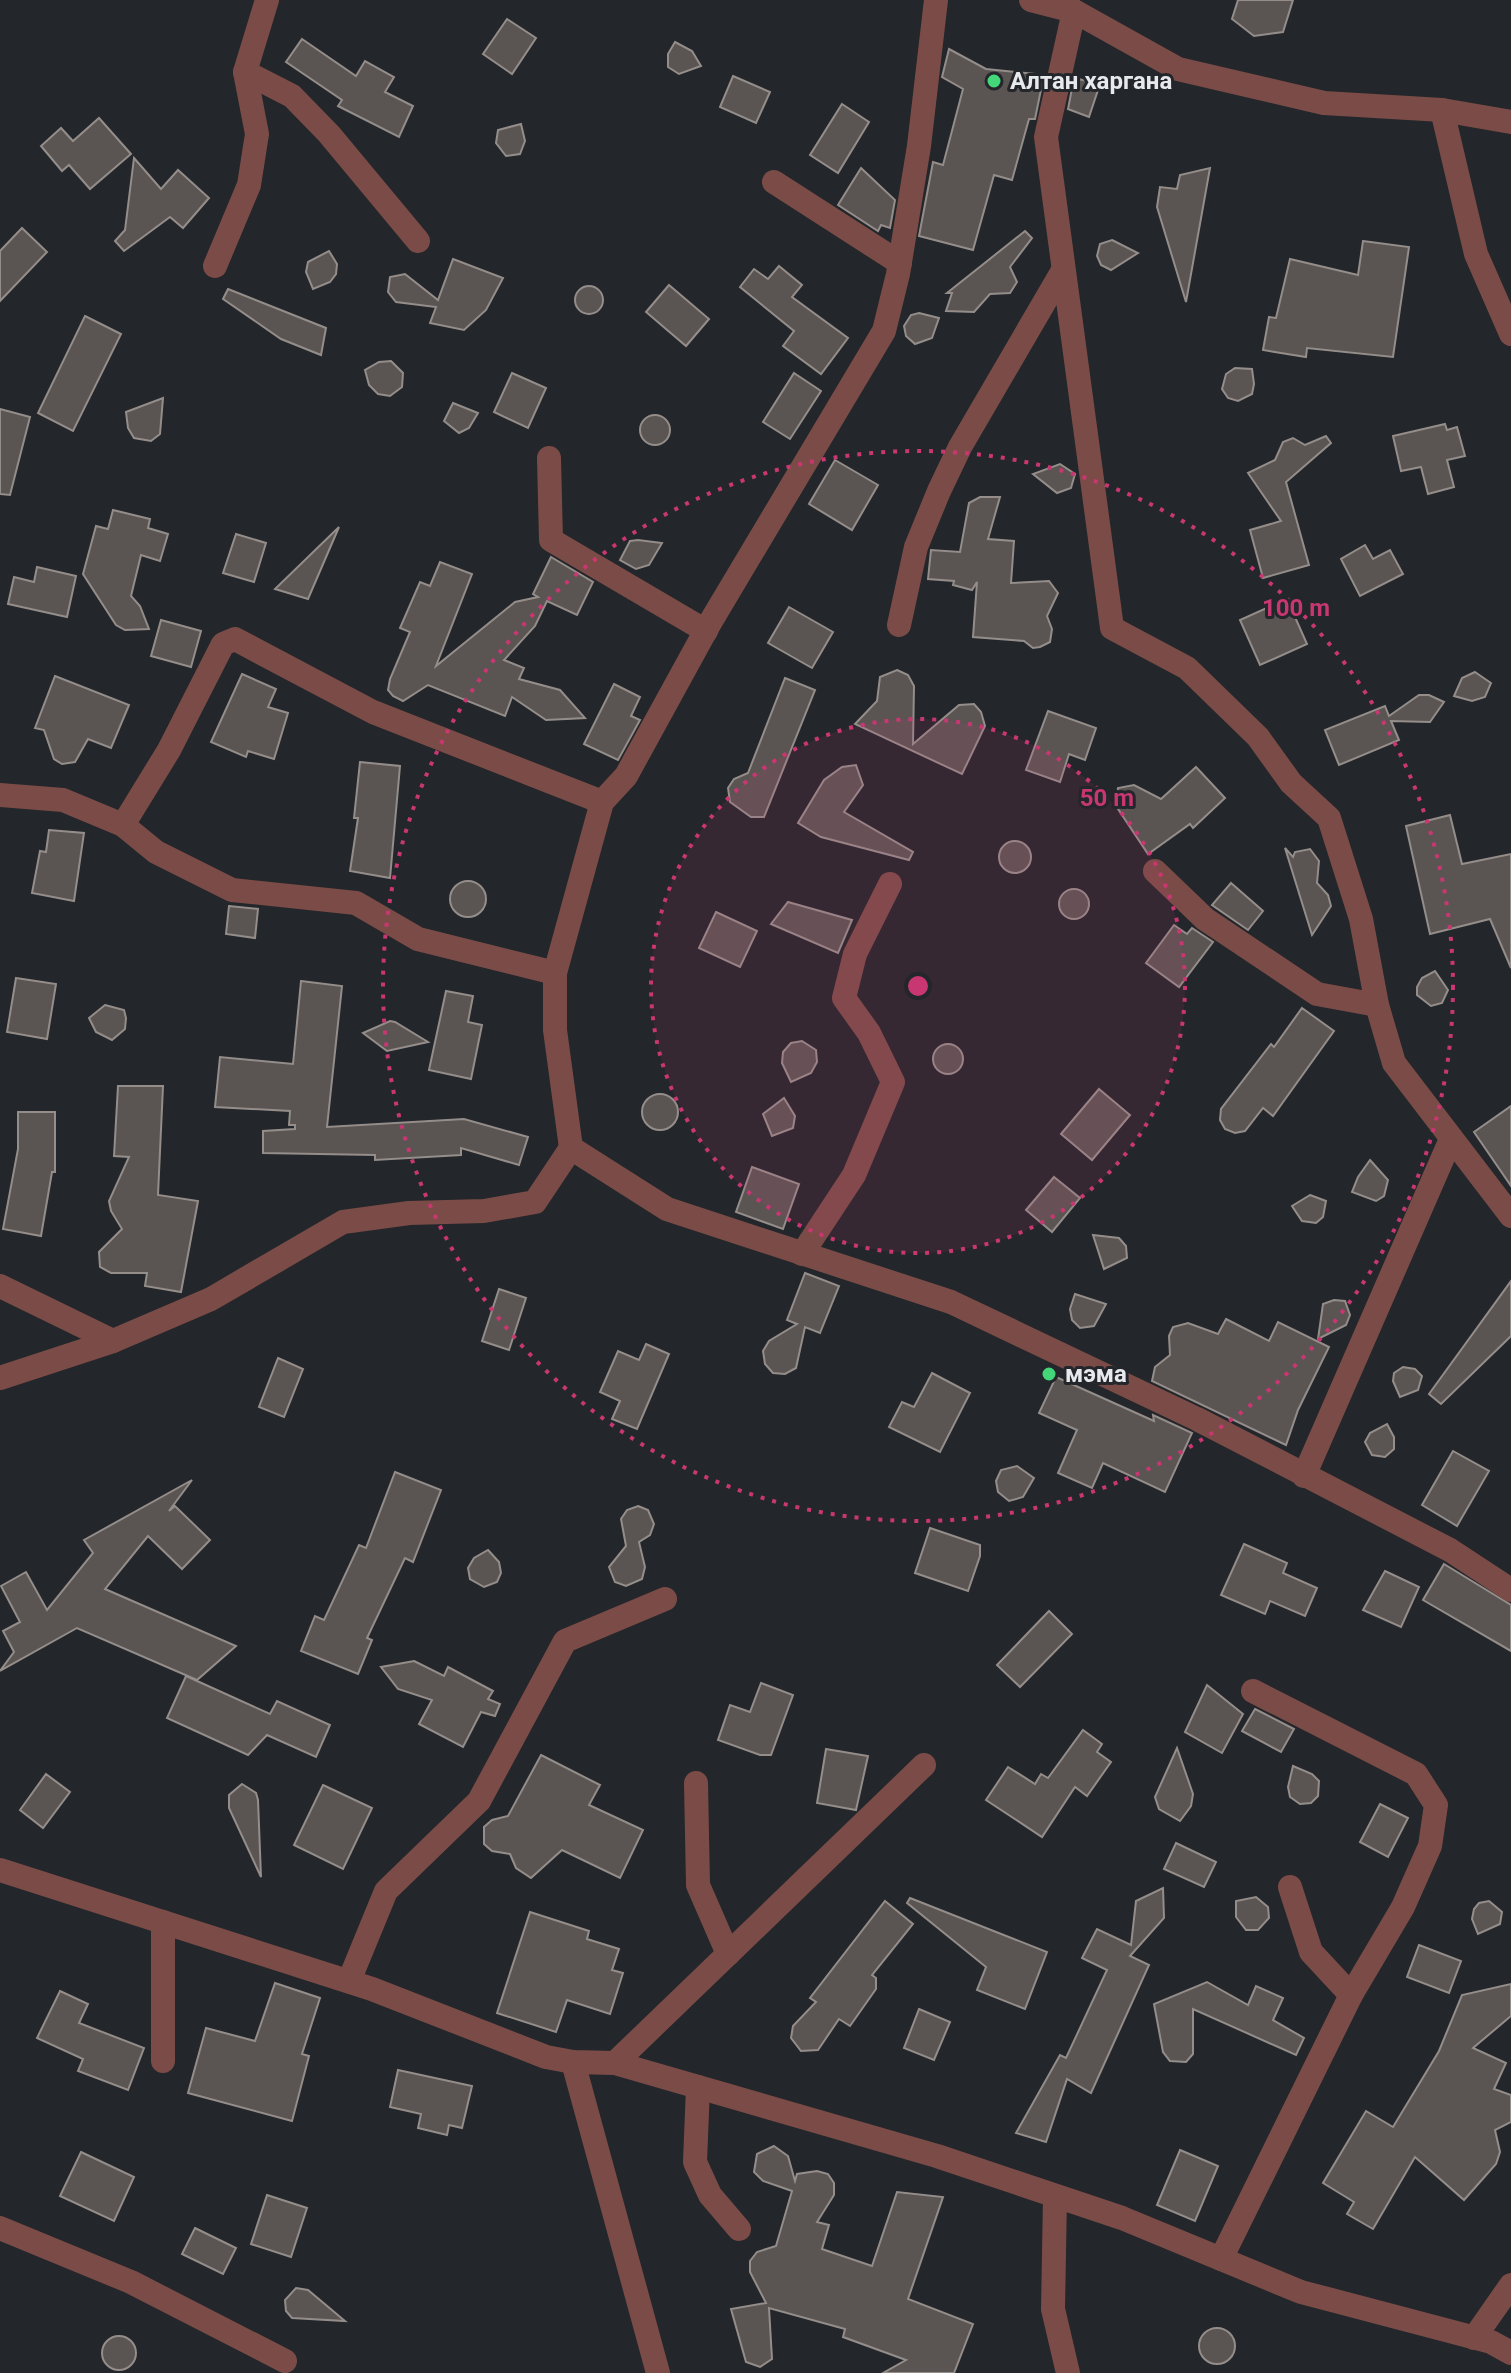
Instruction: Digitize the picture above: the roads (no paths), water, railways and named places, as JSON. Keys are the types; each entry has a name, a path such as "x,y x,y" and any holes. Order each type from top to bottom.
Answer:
{"street":[{"path":"215,266 249,185 257,134 245,72 267,0"},
{"path":"0,1378 113,1341 211,1299 343,1222 409,1213 484,1211 535,1202 571,1148 555,1030 555,973 602,802 626,776 706,631 884,331 900,263 919,146 936,0"},
{"path":"1031,0 1074,11 1178,69 1324,103 1442,110 1511,122"},
{"path":"1074,11 1046,137 1112,628 1187,668 1258,737 1291,783 1329,818 1361,919 1377,1005 1394,1063 1511,1216"},
{"path":"245,72 292,96 329,134 418,241"},
{"path":"1442,110 1476,254 1511,334"},
{"path":"774,182 900,263"},
{"path":"899,625 916,547 939,491 960,447 1062,272"},
{"path":"549,458 551,540 706,631"},
{"path":"123,825 169,750 223,644 235,639 373,712 602,802"},
{"path":"0,795 63,800 123,825 156,852 232,890 356,903 418,939 555,973"},
{"path":"1155,871 1205,919 1317,994 1377,1005"},
{"path":"802,1254 854,1175 893,1082 869,1033 844,998 855,954 890,884"},
{"path":"1304,1476 1451,1139"},
{"path":"571,1148 667,1209 951,1302 1197,1419 1450,1550 1511,1590"},
{"path":"0,1286 113,1341"},
{"path":"349,1981 386,1891 479,1801 565,1641 665,1599"},
{"path":"1221,2259 1351,1995 1403,1907 1430,1846 1436,1805 1416,1774 1253,1691"},
{"path":"615,2063 924,1765"},
{"path":"696,1783 698,1885 728,1954"},
{"path":"0,1870 349,1981 546,2057 573,2062 615,2063 937,2156 1122,2218 1301,2292 1474,2338 1511,2353"},
{"path":"1290,1887 1311,1952 1351,1995"},
{"path":"163,1922 163,2061"},
{"path":"573,2062 658,2373"},
{"path":"698,2087 695,2162 710,2195 739,2229"},
{"path":"1055,2197 1053,2309 1068,2373"},
{"path":"0,2228 131,2282 285,2361"},
{"path":"1474,2338 1511,2285"}],"place":[{"name":"Алтан харгана","path":"994,81"},
{"name":"мэма","path":"1049,1374"}]}
